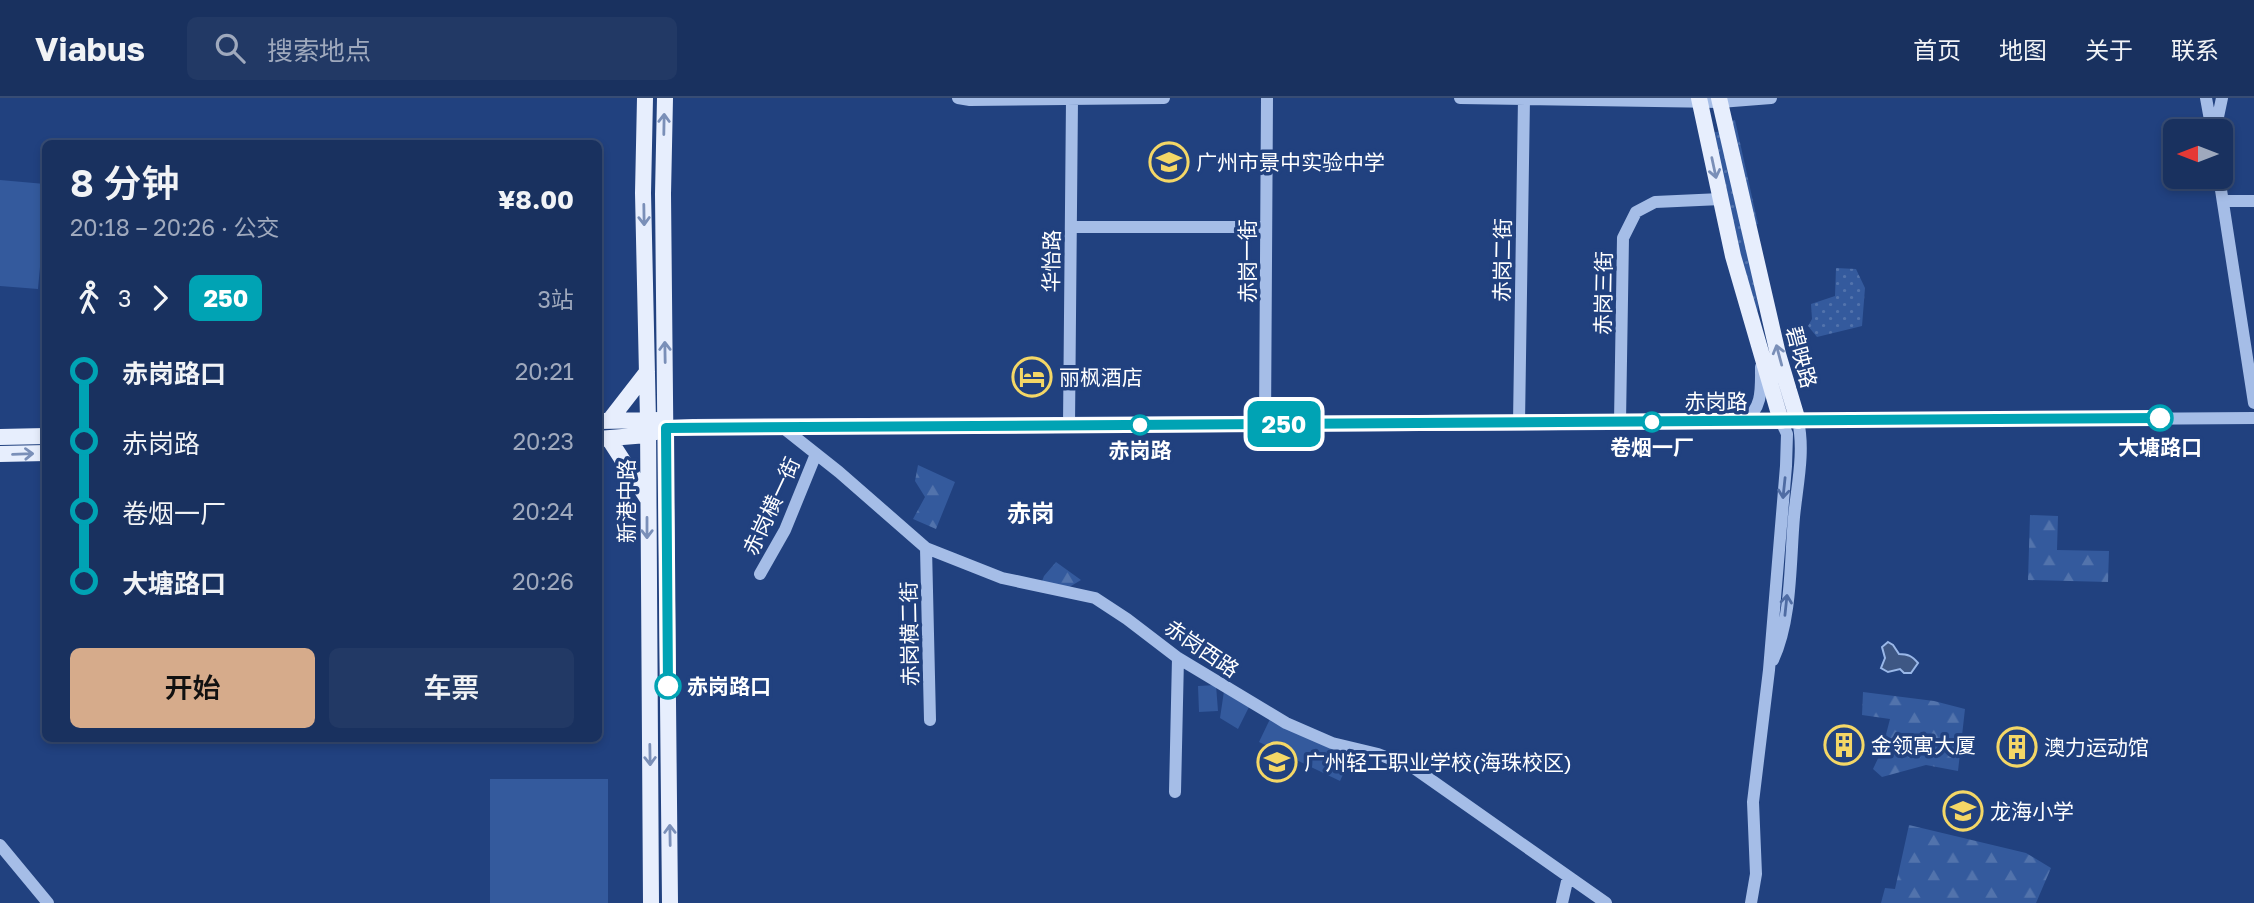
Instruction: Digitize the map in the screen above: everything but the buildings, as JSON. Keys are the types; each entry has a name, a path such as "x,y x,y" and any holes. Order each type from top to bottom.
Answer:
{"main road":[{"name":"新港中路","path":"645,98 643,194 651,903"},
{"name":"新港中路","path":"665,98 663,194 670,903"},
{"name":"碧映路","path":"1699,100 1743,294 1781,421"},
{"name":"碧映路","path":"1719,100 1778,354 1798,421"},
{"path":"603,421 647,372"},
{"path":"603,421 647,428"},
{"name":"赤岗路","path":"647,428 666,424 845,421 885,425"},
{"name":"赤岗路","path":"666,424 781,426 1781,421"},
{"path":"647,428 604,439 647,498"},
{"path":"0,437 42,436"},
{"path":"0,454 42,453"}],"street":[{"path":"958,98 1164,98"},
{"name":"赤岗一街","path":"1265,424 1266,98"},
{"path":"1460,98 1771,98"},
{"name":"赤岗二街","path":"1519,423 1524,98"},
{"path":"2206,98 2210,119"},
{"path":"2216,119 2222,98"},
{"name":"华怡路","path":"1069,425 1072,99"},
{"path":"2220,189 2254,403"},
{"name":"赤岗三街","path":"1620,422 1623,238 1636,212 1655,202 1721,199"},
{"path":"2222,201 2254,201"},
{"path":"1071,227 1266,228"},
{"path":"1744,421 1753,415 1760,400 1761,352"},
{"name":"赤岗路","path":"1781,421 2254,418"},
{"name":"碧映路","path":"1751,903 1756,874 1753,802 1769,670 1787,448 1787,434 1781,421"},
{"name":"碧映路","path":"1769,670 1783,631 1799,457 1798,421"},
{"name":"赤岗西路","path":"781,426 926,548 1014,582 1095,598 1178,658 1286,723 1332,743 1378,754 1414,768 1606,903"},
{"name":"赤岗横一街","path":"760,573 785,530 816,454"},
{"name":"赤岗横二街","path":"926,548 930,720"},
{"path":"1175,792 1178,658"},
{"path":"0,845 48,903"},
{"path":"0,859 37,903"},
{"path":"1562,903 1568,877"}],"green space":[{"path":"1735,120 1758,224 1750,225 1726,122"},
{"path":"1723,131 1758,311 1749,302 1709,133"},
{"path":"0,180 42,184 42,246 38,289 0,286"},
{"path":"1836,268 1856,269 1865,288 1862,326 1817,337 1808,326 1812,319 1811,304 1835,296"},
{"path":"918,465 955,482 936,529 913,519 925,497 915,481"},
{"path":"2030,515 2058,516 2057,550 2109,551 2108,582 2028,580"},
{"path":"1056,562 1081,580 1066,589 1041,584"},
{"path":"1216,685 1218,711 1199,712 1198,686"},
{"path":"1224,691 1249,707 1238,729 1220,718"},
{"path":"1863,692 1934,701 1965,709 1958,771 1926,765 1882,777 1873,769 1882,750 1890,719 1862,715"},
{"path":"1270,719 1351,758 1340,781 1259,742"},
{"path":"490,779 608,779 608,903 490,903"},
{"path":"1909,825 2026,853 2051,868 2036,903 1881,903 1885,888 1895,889"}],"shaded area":[{"path":"1888,642 1899,654 1910,656 1918,663 1911,673 1904,673 1900,669 1888,672 1881,668 1885,658 1882,647"}],"bus line":[{"name":"250","path":"668,686 666,428 2160,418"}],"place":[{"name":"广州市景中实验中学","path":"1169,162"},
{"name":"丽枫酒店","path":"1032,377"},
{"name":"大塘路口","path":"2160,418"},
{"name":"卷烟一厂","path":"1652,422"},
{"name":"赤岗路","path":"1140,425"},
{"name":"赤岗路口","path":"668,686"},
{"name":"金领寓大厦","path":"1844,745"},
{"name":"澳力运动馆","path":"2017,747"},
{"name":"广州轻工职业学校(海珠校区)","path":"1277,762"},
{"name":"龙海小学","path":"1963,811"}],"district":[{"name":"赤岗","path":"1031,512"}]}
